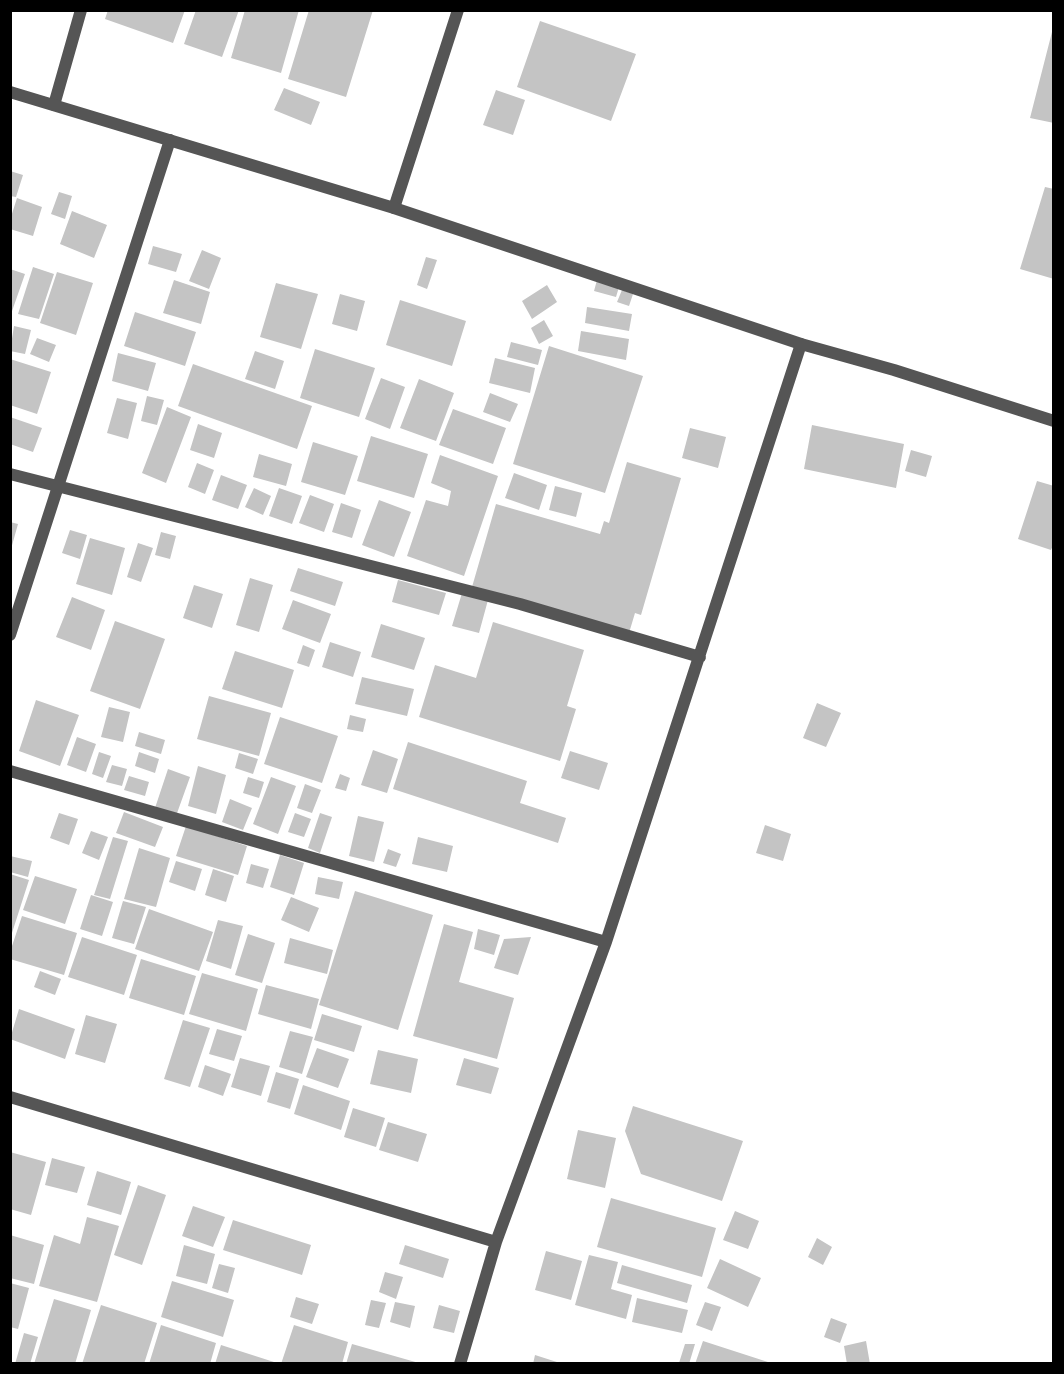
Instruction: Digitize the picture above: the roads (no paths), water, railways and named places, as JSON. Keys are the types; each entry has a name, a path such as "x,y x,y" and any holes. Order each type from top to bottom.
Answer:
{"street":[{"path":"54,105 81,10"},
{"path":"394,208 458,10"},
{"path":"10,92 394,208 801,344 894,370 1053,421"},
{"path":"10,635 170,140"},
{"path":"460,1364 496,1242 606,942 801,344"},
{"path":"10,474 520,604 700,657"},
{"path":"10,771 606,942"},
{"path":"10,1097 496,1242"}]}
